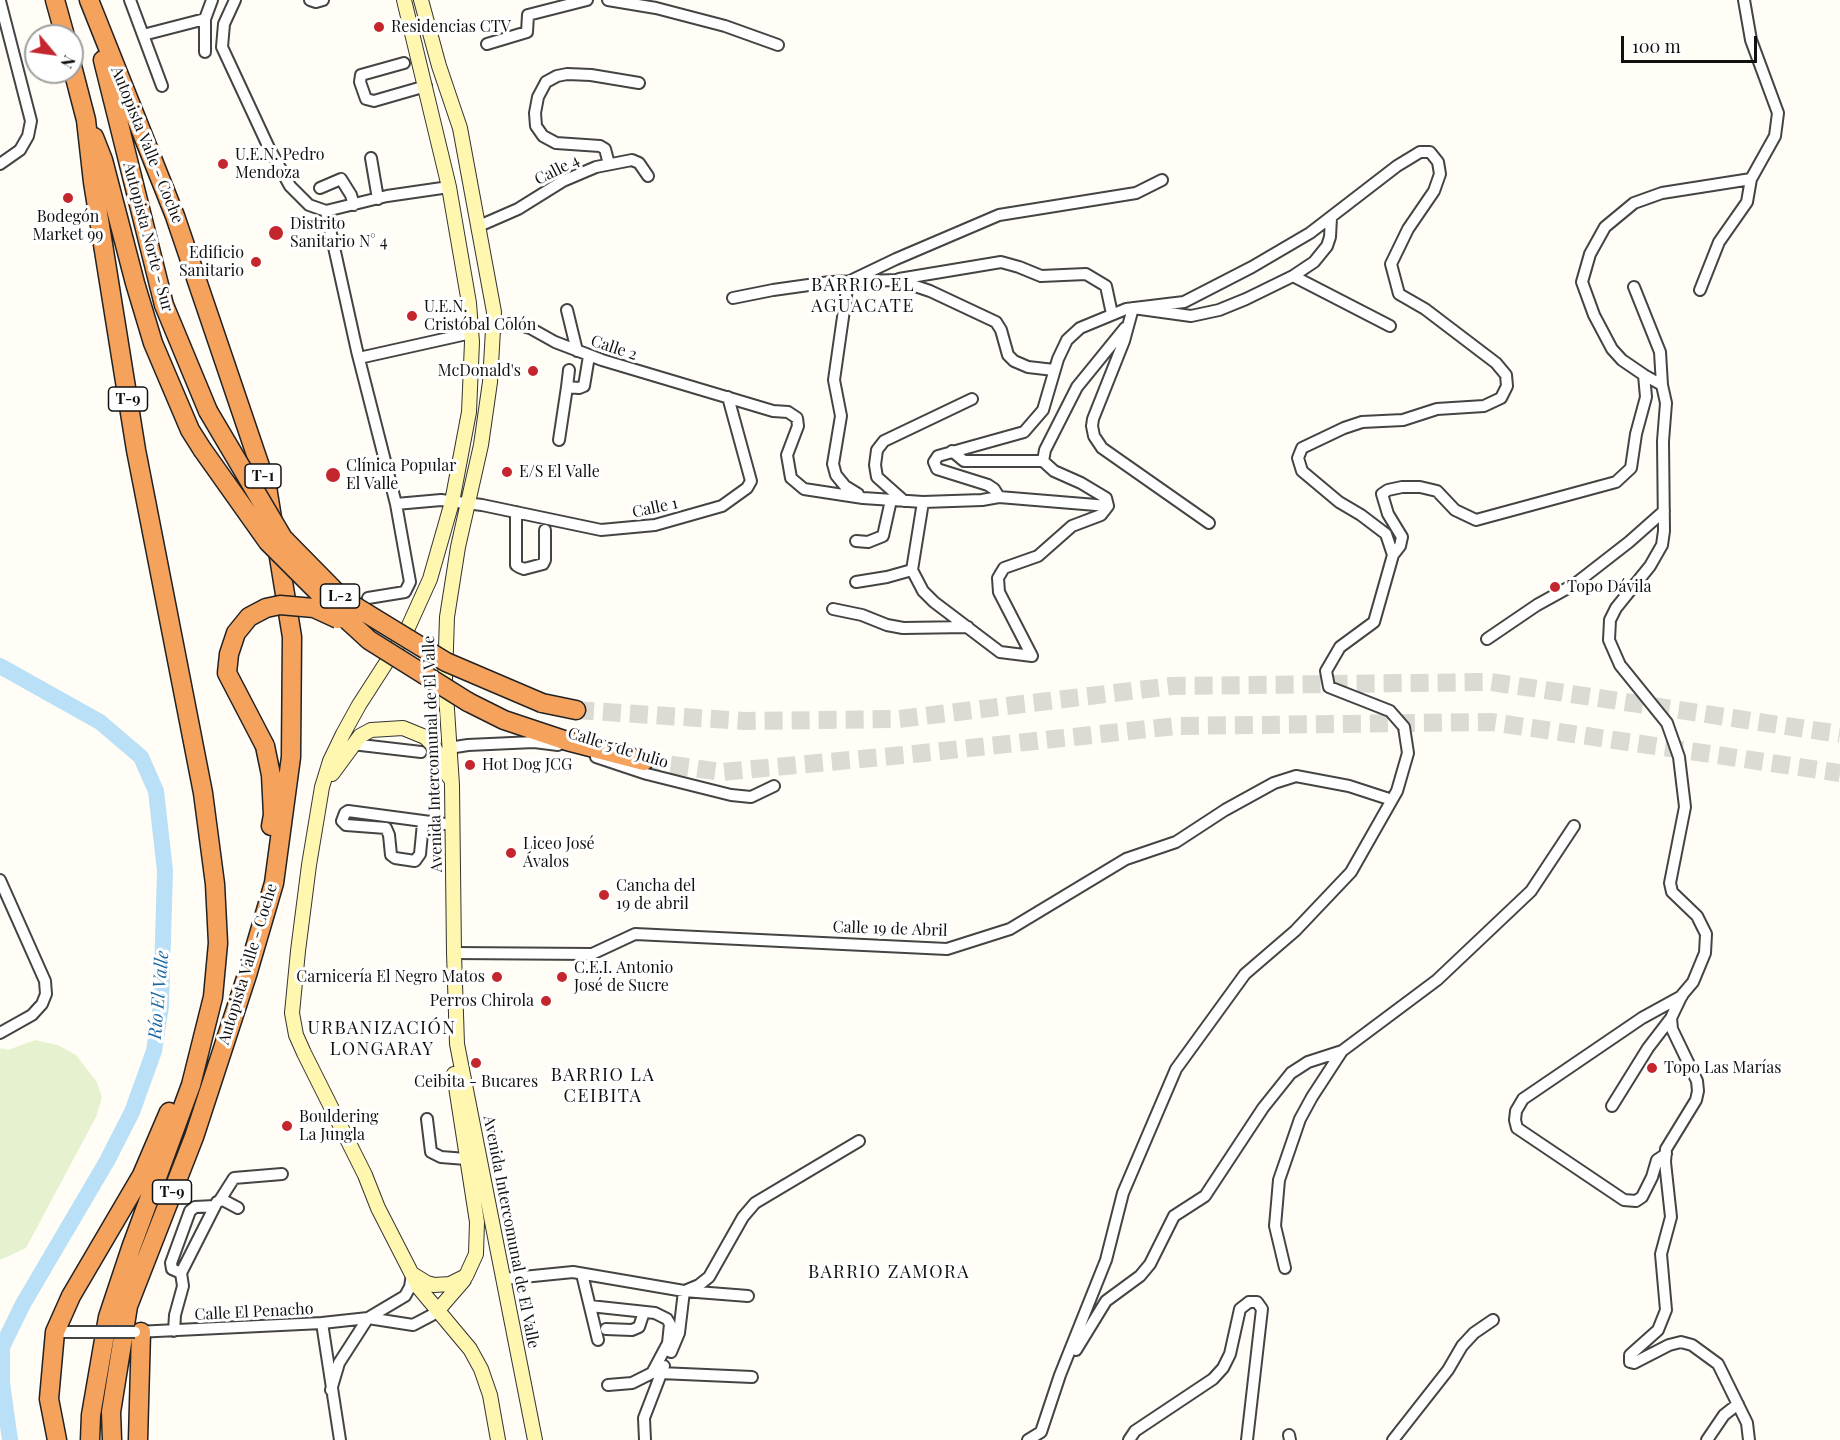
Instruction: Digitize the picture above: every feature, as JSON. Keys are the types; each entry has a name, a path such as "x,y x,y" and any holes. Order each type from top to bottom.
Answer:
{"highway":[{"path":"56,0 61,24"},
{"name":"Autopista Norte - Sur","path":"88,0 164,305 208,411 283,538 343,599 446,662 542,703 576,710"},
{"name":"Autopista Valle - Coche","path":"88,0 175,216 267,487 292,637 291,757 274,883 247,975 194,1137 128,1306 111,1412 112,1440"},
{"name":"Autopista Valle - Coche","path":"77,84 86,120 93,182 135,442 203,793 214,873 218,943 213,997 191,1085 108,1317 91,1415 90,1440"},
{"name":"Autopista Norte - Sur","path":"86,120 103,160 153,343 190,430 268,542 369,640 468,702 504,720 567,741 644,761"},
{"path":"247,975 244,959 261,887 273,815 271,775 265,746 227,673 229,654 236,633 249,617 266,608 280,605 314,608 335,618 369,640"},
{"path":"57,1440 49,1399 55,1332 71,1296 142,1175 208,1019"},
{"path":"138,1332 138,1440"}],"main road":[{"name":"Avenida Intercomunal de El Valle","path":"404,0 449,187 469,303 471,333 469,412 452,502 430,579 406,632 343,734 330,761 322,787 303,908 292,1013 297,1035 314,1074 412,1274 426,1298 470,1349 481,1369 490,1395 498,1440"},
{"name":"Avenida Intercomunal de El Valle","path":"421,0 439,66 460,128 494,312 490,382 483,436 458,547 447,617 445,679 452,785 457,1044 535,1440"},
{"path":"322,787 360,735 371,730 403,728 425,736 433,745 452,785"},
{"path":"438,1310 453,1294 474,1262 477,1236 453,1065 457,1044"},
{"path":"412,1274 427,1283 440,1286 466,1276"}],"street":[{"path":"130,0 162,86"},
{"path":"205,52 205,20 212,0"},
{"path":"235,0 224,24 222,48 269,148 290,186 309,205 326,211 378,199 449,187"},
{"path":"310,0 316,2 323,0"},
{"path":"487,44 527,32 528,15 587,0"},
{"path":"608,0 656,8 725,26 778,45"},
{"path":"1700,290 1719,242 1747,202 1750,179 1775,136 1778,113 1751,40 1744,0"},
{"path":"0,1 31,121 28,136 20,150 0,164"},
{"path":"143,35 205,20"},
{"path":"404,63 361,75 360,82 366,99 374,101 426,86"},
{"path":"609,164 605,149 600,146 556,143 543,136 536,126 535,113 538,97 546,82 567,74 639,82"},
{"path":"999,497 988,485 937,469 934,462 938,456 952,451 1024,432 1043,410 1054,370 1067,340 1080,328 1112,314 1133,308 1184,302 1252,267 1310,233 1397,166 1420,152 1430,152 1438,162 1440,174 1434,191 1408,229 1391,264 1399,294 1425,309 1496,363 1506,375 1507,386 1501,398 1485,406 1437,409 1403,420 1362,422 1302,448 1298,458 1302,471 1338,502 1361,515 1386,534 1393,555"},
{"path":"371,158 378,199"},
{"name":"Calle 4","path":"479,226 518,209 563,181 596,167 632,160 639,162 648,176"},
{"path":"320,188 341,178 354,205"},
{"path":"1662,385 1622,360 1612,349 1593,315 1582,282 1590,254 1605,227 1634,203 1662,193 1750,179"},
{"path":"848,282 999,215 1136,193 1162,180"},
{"path":"326,211 396,504 410,582 405,592 368,598"},
{"path":"1133,308 1191,316 1219,310 1246,299 1293,276 1314,262 1327,246 1331,218"},
{"path":"733,298 830,282 897,280 1001,262 1041,276 1086,274 1106,286 1112,314"},
{"path":"1293,276 1390,326"},
{"path":"897,280 930,291 996,322 1001,330 1008,355 1014,361 1028,367 1054,370"},
{"path":"848,282 834,380 841,417 833,464 836,475 845,486 863,498 923,502 982,500 999,497 1107,506"},
{"path":"1612,1106 1648,1048 1671,1018 1682,995 1693,982 1705,953 1706,934 1697,916 1672,892 1670,883 1685,807 1679,757 1667,723 1620,665 1609,640 1610,620 1616,608 1650,566 1662,545 1663,441 1666,403 1662,385 1660,352 1634,287"},
{"path":"1133,308 1124,341 1093,419 1094,436 1102,448 1209,523"},
{"path":"567,310 577,351"},
{"name":"Calle 2","path":"494,328 509,324 520,325 589,356 684,386 773,411 788,412 797,418 798,426 787,455 791,478 804,489 863,498"},
{"path":"1044,461 1045,450 1077,387 1127,326"},
{"path":"360,358 471,333"},
{"path":"567,387 584,386 589,356"},
{"path":"559,440 569,370"},
{"path":"1028,1440 1041,1432 1060,1376 1106,1260 1123,1193 1176,1070 1245,974 1295,931 1351,872 1397,791 1408,753 1404,727 1390,711 1329,687 1326,671 1340,647 1374,622 1393,555 1400,546 1402,537 1388,514 1382,494 1388,490 1420,486 1437,491 1455,510 1476,520 1616,482 1631,468 1636,434 1646,397 1644,375"},
{"name":"Calle 1","path":"452,502 516,512 601,530 621,530 655,525 722,506 747,488 751,481 728,397"},
{"path":"904,501 877,477 874,465 877,450 884,441 972,399"},
{"path":"923,502 912,570 923,591 1000,652 1032,656 999,592 998,578 1004,568 1038,556 1072,526 1101,515 1107,506 1106,498 1054,471 1044,461 964,461 952,451"},
{"path":"396,504 441,500 452,502"},
{"path":"856,541 868,542 883,536 891,500"},
{"path":"1487,639 1537,605 1575,584 1664,511"},
{"path":"516,512 516,565 519,567 543,564 545,530"},
{"path":"856,582 912,570"},
{"path":"833,609 862,615 887,625 903,628 969,627"},
{"name":"Calle 5 de Julio","path":"450,748 534,742 562,746 647,774 731,795 751,797 774,786"},
{"path":"352,744 421,752"},
{"name":"Calle 19 de Abril","path":"454,953 592,954 635,934 947,949 1010,929 1126,859 1176,842 1274,783 1296,776 1349,786 1392,800"},
{"path":"423,823 420,854 415,861 395,858 391,855 386,828 346,825 342,821 348,811 423,823 453,825"},
{"path":"1060,1376 1106,1301 1140,1276 1157,1252 1174,1216 1204,1196 1276,1090 1292,1073 1308,1062 1342,1051 1437,980 1531,891 1574,826"},
{"path":"0,880 45,981 46,994 42,1004 32,1015 0,1033"},
{"path":"1666,1154 1657,1160 1642,1197 1636,1201 1624,1200 1517,1128 1516,1110 1524,1099 1642,1018 1682,995"},
{"path":"1671,1018 1672,1029 1697,1081 1698,1091 1696,1100 1671,1140 1666,1154 1671,1217 1661,1254 1666,1310 1658,1330 1630,1355 1630,1362 1635,1363 1682,1342 1692,1345 1718,1364 1747,1423 1749,1440"},
{"path":"1285,1268 1275,1226 1279,1180 1300,1119 1342,1051"},
{"path":"427,1119 431,1152 441,1157 466,1159"},
{"path":"684,1292 699,1285 708,1277 743,1217 755,1203 859,1141"},
{"path":"174,1331 174,1316 183,1286 181,1273 217,1203 234,1178 282,1174"},
{"path":"181,1273 172,1269 171,1263 192,1208 217,1203 238,1208"},
{"path":"184,1226 201,1234"},
{"path":"503,1279 573,1272 684,1292 748,1296"},
{"path":"331,1390 339,1363 368,1318 405,1296 410,1287 412,1274"},
{"path":"582,1274 598,1340"},
{"path":"645,1440 644,1418 660,1373 679,1333 684,1292"},
{"path":"1129,1440 1135,1431 1213,1379 1223,1368 1230,1354 1240,1310 1250,1302 1257,1302 1262,1309 1247,1440"},
{"path":"590,1306 662,1316 670,1324 668,1343 652,1373 632,1383 608,1385"},
{"path":"368,1318 413,1325 432,1316 438,1310"},
{"path":"606,1329 639,1328 644,1312"},
{"name":"Calle El Penacho","path":"55,1332 174,1331 322,1323 368,1318"},
{"path":"1393,1440 1448,1370 1462,1346 1493,1320"},
{"path":"322,1323 340,1440"},
{"path":"660,1373 752,1377"},
{"path":"1707,1440 1724,1415 1738,1404"}],"green space":[{"path":"35,1040 58,1045 76,1055 97,1082 102,1097 96,1117 26,1248 0,1260 0,1050 1,1048 8,1050"}],"waterway":[{"name":"Río El Valle","path":"0,666 100,722 141,757 156,791 165,871 161,1006 154,1051 132,1112 107,1161 23,1304 2,1347 2,1383 10,1440"}],"tunnel":[{"path":"576,710 744,721 899,719 1172,686 1491,682 1840,734"},
{"path":"644,761 722,772 1176,726 1491,722 1840,773"}],"place":[{"name":"Residencias CTV","path":"379,27"},
{"name":"U.E.N. Pedro Mendoza","path":"223,164"},
{"name":"Bodegón Market 99","path":"68,198"},
{"name":"Distrito Sanitario N° 4","path":"276,233"},
{"name":"Edificio Sanitario","path":"256,262"},
{"name":"U.E.N. Cristóbal Colón","path":"412,316"},
{"name":"McDonald's","path":"533,371"},
{"name":"E/S El Valle","path":"507,472"},
{"name":"Clínica Popular El Valle","path":"333,475"},
{"name":"Topo Dávila","path":"1555,587"},
{"name":"Hot Dog JCG","path":"470,765"},
{"name":"Liceo José Ávalos","path":"511,853"},
{"name":"Cancha del 19 de abril","path":"604,895"},
{"name":"Carnicería El Negro Matos","path":"497,977"},
{"name":"C.E.I. Antonio José de Sucre","path":"562,977"},
{"name":"Perros Chirola","path":"546,1001"},
{"name":"Ceibita - Bucares","path":"476,1063"},
{"name":"Topo Las Marías","path":"1652,1068"},
{"name":"Bouldering La Jungla","path":"287,1126"}],"district":[{"name":"BARRIO EL AGUACATE","path":"863,295"},
{"name":"URBANIZACIÓN LONGARAY","path":"382,1038"},
{"name":"BARRIO LA CEIBITA","path":"603,1085"},
{"name":"BARRIO ZAMORA","path":"889,1272"}]}
